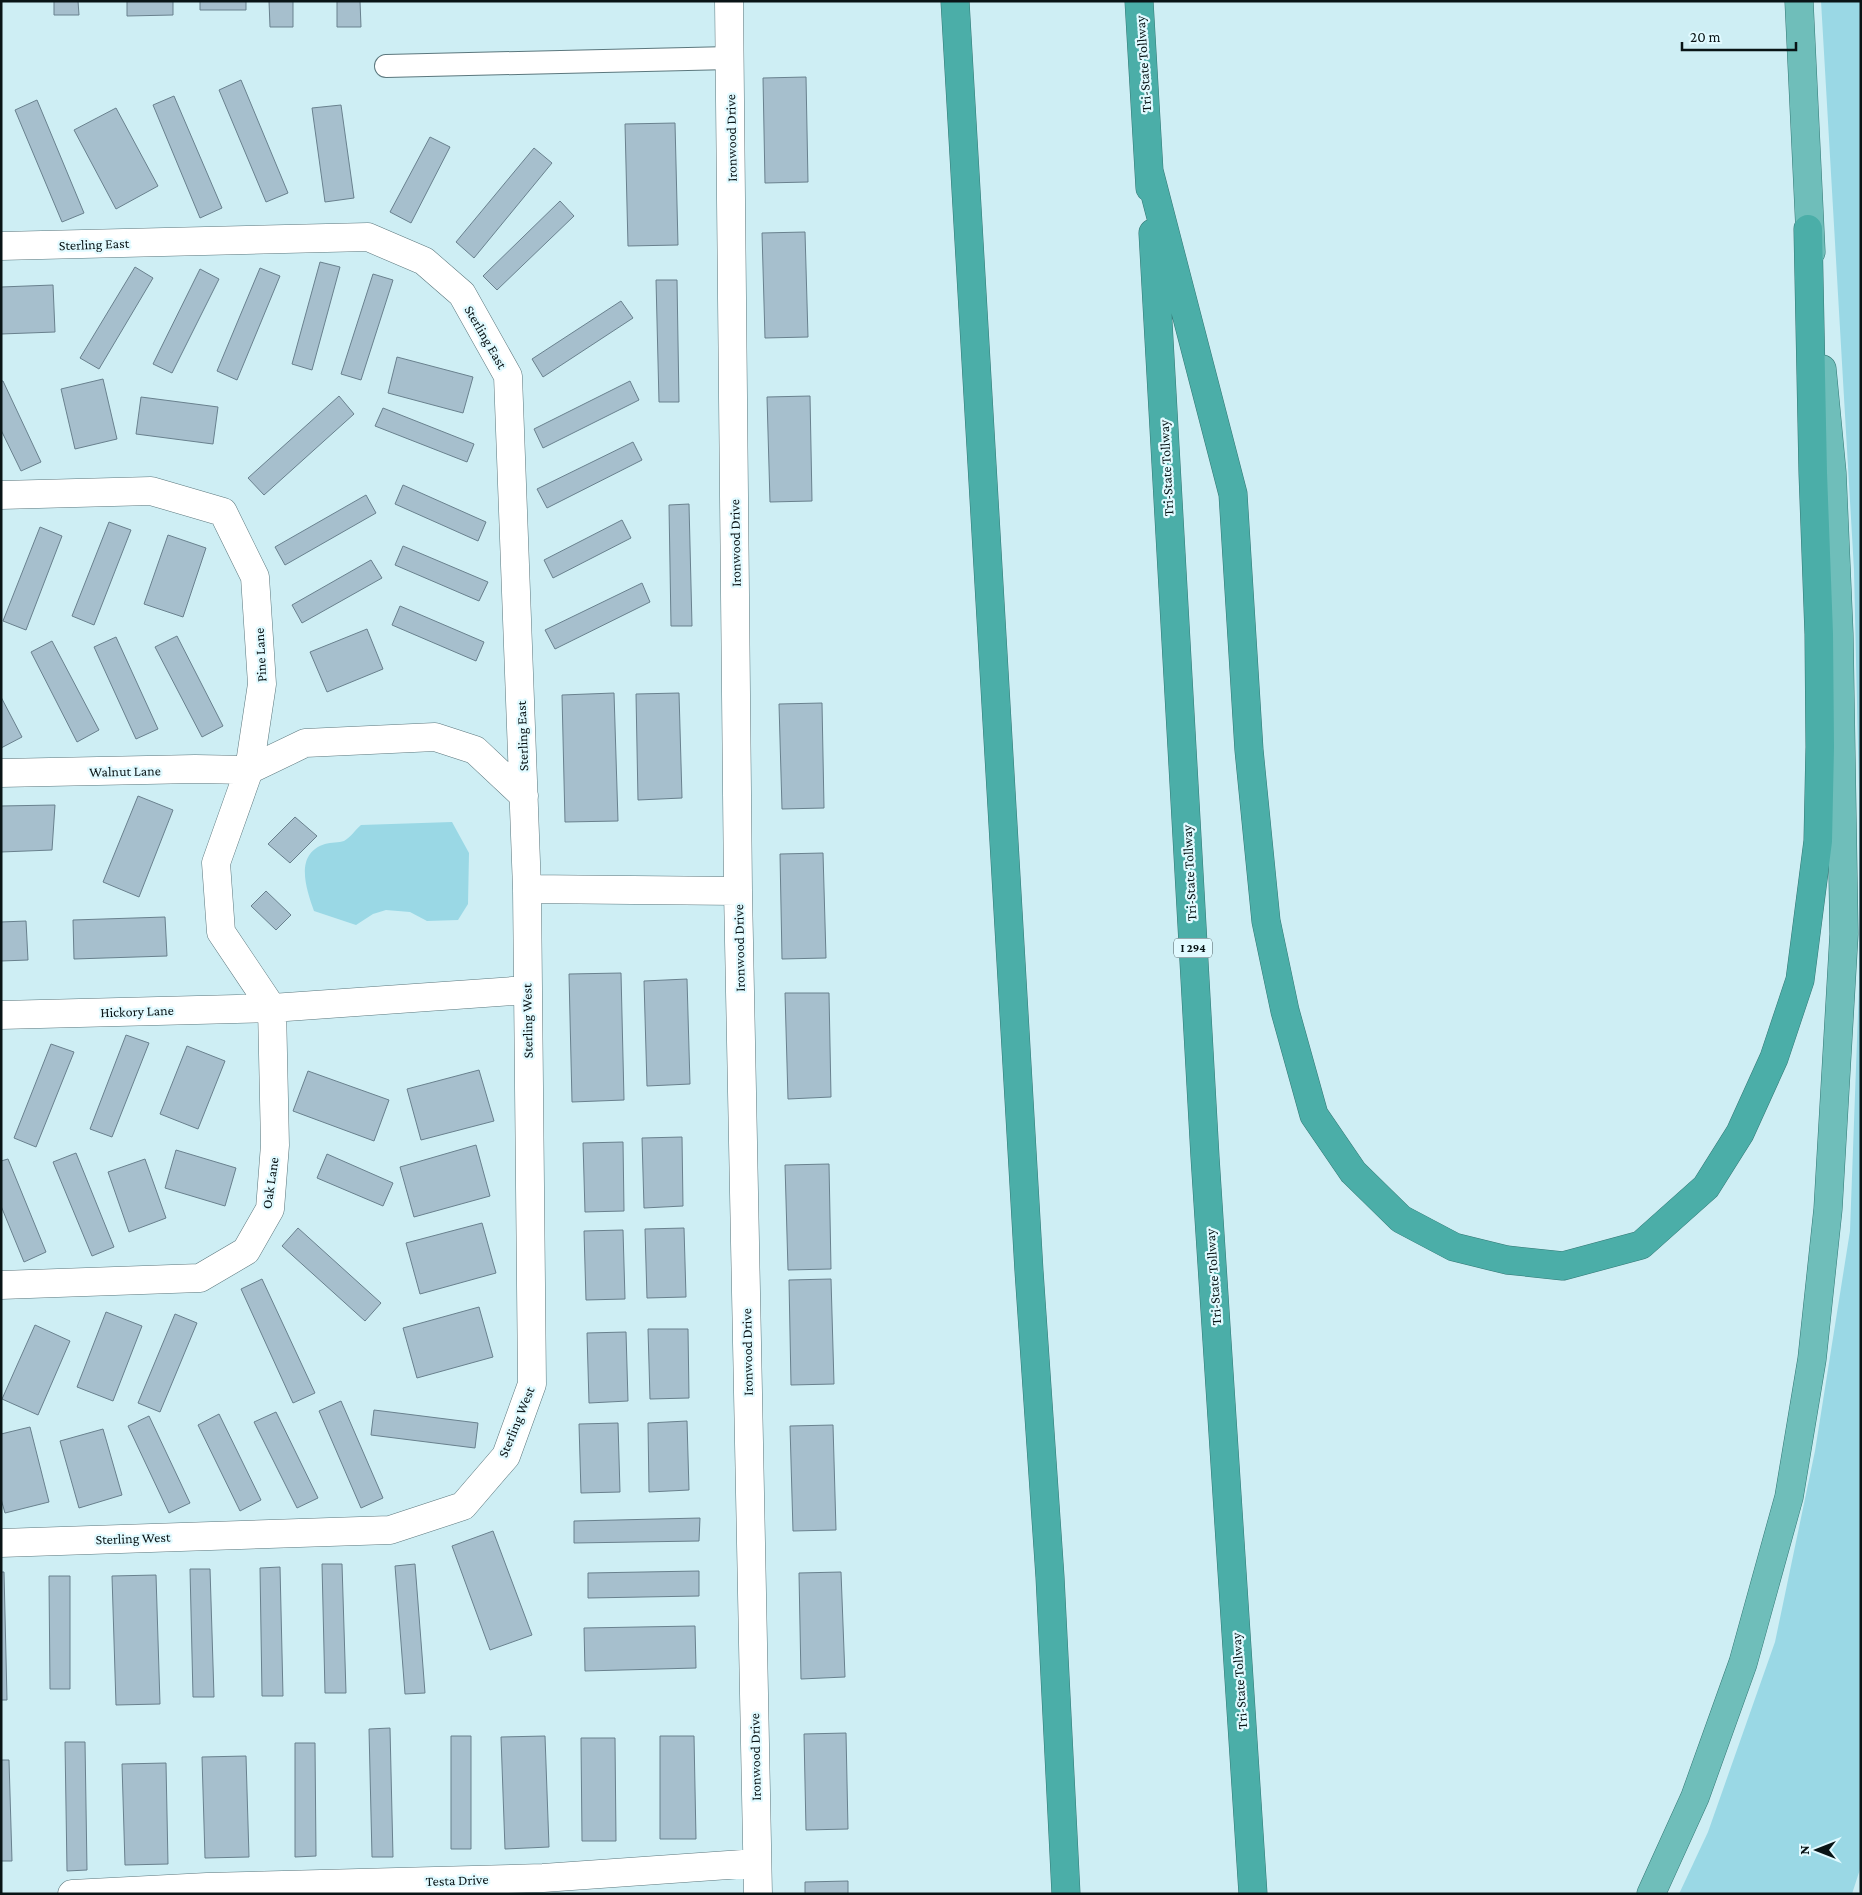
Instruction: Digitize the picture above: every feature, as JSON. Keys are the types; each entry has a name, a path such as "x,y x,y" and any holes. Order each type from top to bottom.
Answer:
{"highway":[{"path":"955,1 1029,1261 1050,1577 1066,1894"},
{"name":"Tri-State Tollway","path":"1139,1 1205,1157 1253,1894"},
{"path":"1149,171 1233,494 1249,750 1266,922 1285,1011 1314,1115 1353,1172 1401,1219 1454,1247 1507,1260 1563,1266 1641,1245 1706,1187 1740,1133 1774,1058 1800,980 1818,841 1820,747 1819,634 1813,473 1808,229 1799,1"},
{"path":"1651,1894 1695,1797 1743,1663 1789,1498 1812,1359 1828,1209 1844,934 1842,760 1832,473 1808,229"}],"street":[{"name":"Ironwood Drive","path":"729,1 738,891 758,1894"},
{"name":"Sterling East","path":"1,246 368,237 424,261 462,294 508,376 526,889"},
{"name":"Pine Lane","path":"1,495 151,491 223,512 255,577 262,684 250,770 216,863 221,932 272,1008"},
{"path":"250,770 305,743 436,738 475,750 524,796"},
{"name":"Walnut Lane","path":"1,773 250,770"},
{"path":"526,889 738,891"},
{"name":"Sterling West","path":"1,1543 390,1530 463,1506 506,1456 532,1384 526,889"},
{"name":"Hickory Lane","path":"1,1015 272,1008 526,990"},
{"name":"Oak Lane","path":"1,1285 200,1278 246,1251 270,1210 275,1146 272,1008"},
{"name":"Testa Drive","path":"72,1894 207,1890 543,1886 757,1863"}],"lane":[{"path":"386,66 730,58"}],"shaded area":[{"path":"1821,1 1861,1 1861,1866 1852,1894 1679,1894 1708,1832 1775,1642 1815,1451 1850,1231 1859,986 1859,792 1854,570"},
{"path":"452,822 469,853 468,904 458,920 427,921 410,912 386,910 373,914 356,925 314,911 305,873 309,855 315,849 325,844 344,841 361,825"}],"building":[{"path":"54,1 78,1 79,15 54,15"},
{"path":"127,1 173,1 173,15 127,16"},
{"path":"200,1 246,1 246,10 200,10"},
{"path":"269,1 293,1 293,27 270,27"},
{"path":"337,1 360,1 361,27 337,27"},
{"path":"806,77 808,182 765,183 763,78"},
{"path":"241,80 288,193 266,202 219,90"},
{"path":"174,96 222,208 200,218 153,105"},
{"path":"37,100 84,213 62,222 15,110"},
{"path":"341,105 354,198 325,202 312,108"},
{"path":"116,108 158,186 116,209 74,130"},
{"path":"675,123 678,245 628,246 625,124"},
{"path":"430,137 450,147 411,223 390,212"},
{"path":"534,148 552,163 474,258 456,242"},
{"path":"560,201 574,216 497,290 483,276"},
{"path":"805,232 808,337 765,338 762,233"},
{"path":"320,262 340,267 312,370 292,364"},
{"path":"135,267 153,278 99,369 80,358"},
{"path":"260,268 280,276 237,380 217,371"},
{"path":"200,269 219,279 172,373 153,364"},
{"path":"373,274 393,280 361,380 341,374"},
{"path":"656,280 677,280 679,402 659,402"},
{"path":"53,285 55,332 1,334 1,287"},
{"path":"621,301 633,318 543,377 532,359"},
{"path":"397,357 473,377 463,413 388,393"},
{"path":"103,379 117,439 75,449 61,389"},
{"path":"1,381 3,381 41,462 21,471 1,430"},
{"path":"630,381 639,400 543,448 534,429"},
{"path":"339,396 354,414 264,495 248,478"},
{"path":"810,396 812,501 770,502 767,397"},
{"path":"141,397 218,407 213,444 136,434"},
{"path":"383,408 474,444 467,462 375,426"},
{"path":"633,442 642,460 547,508 537,489"},
{"path":"403,485 486,522 478,541 395,504"},
{"path":"366,495 376,513 285,565 275,547"},
{"path":"689,504 692,626 671,626 669,505"},
{"path":"622,520 631,538 553,578 544,560"},
{"path":"109,522 131,530 94,625 72,616"},
{"path":"40,527 62,536 26,630 3,621"},
{"path":"168,535 206,548 183,617 144,604"},
{"path":"403,546 488,582 479,601 395,565"},
{"path":"371,560 382,578 302,623 292,605"},
{"path":"642,583 650,602 555,649 545,630"},
{"path":"400,606 484,642 476,661 392,625"},
{"path":"367,629 383,669 327,692 310,652"},
{"path":"177,636 223,726 202,737 155,647"},
{"path":"116,637 158,729 136,739 94,647"},
{"path":"52,641 99,730 77,742 31,652"},
{"path":"614,693 618,821 565,822 562,695"},
{"path":"679,693 682,798 638,800 636,694"},
{"path":"1,697 22,737 1,748"},
{"path":"822,703 824,808 782,809 779,704"},
{"path":"138,796 173,810 139,897 103,882"},
{"path":"55,805 52,850 1,852 1,806"},
{"path":"295,817 317,836 290,863 268,844"},
{"path":"823,853 826,958 782,959 780,854"},
{"path":"266,891 291,915 276,930 251,906"},
{"path":"165,917 167,956 74,959 73,920"},
{"path":"26,921 28,960 1,961 1,922"},
{"path":"621,973 624,1100 572,1102 569,974"},
{"path":"687,979 690,1084 647,1086 644,981"},
{"path":"785,993 829,993 831,1097 788,1099"},
{"path":"126,1035 149,1043 112,1137 90,1129"},
{"path":"51,1044 74,1052 36,1147 14,1138"},
{"path":"187,1046 225,1061 198,1129 160,1114"},
{"path":"479,1070 494,1121 421,1140 407,1089"},
{"path":"308,1071 389,1100 374,1141 293,1111"},
{"path":"682,1137 683,1206 644,1208 642,1138"},
{"path":"623,1142 624,1211 585,1212 583,1143"},
{"path":"476,1145 490,1196 414,1217 400,1167"},
{"path":"176,1150 236,1168 225,1206 165,1188"},
{"path":"76,1153 114,1247 92,1256 53,1162"},
{"path":"327,1154 393,1183 383,1206 317,1178"},
{"path":"8,1159 46,1252 24,1262 1,1206 1,1161"},
{"path":"145,1159 166,1218 129,1232 108,1172"},
{"path":"829,1164 831,1269 788,1270 785,1165"},
{"path":"482,1223 496,1273 420,1294 406,1243"},
{"path":"298,1228 381,1303 365,1321 282,1246"},
{"path":"684,1228 686,1297 647,1298 645,1229"},
{"path":"623,1230 625,1299 586,1300 584,1231"},
{"path":"262,1279 315,1393 293,1403 241,1289"},
{"path":"831,1279 834,1384 791,1385 789,1280"},
{"path":"479,1307 493,1357 417,1378 403,1328"},
{"path":"106,1312 142,1326 113,1401 77,1387"},
{"path":"175,1314 197,1323 160,1412 138,1403"},
{"path":"35,1325 70,1341 38,1415 2,1399"},
{"path":"648,1329 688,1329 689,1398 650,1399"},
{"path":"626,1332 628,1401 589,1403 587,1333"},
{"path":"341,1401 383,1498 361,1508 319,1411"},
{"path":"374,1410 478,1423 475,1448 371,1435"},
{"path":"276,1412 318,1498 297,1508 254,1422"},
{"path":"219,1414 261,1500 240,1511 198,1425"},
{"path":"149,1416 190,1503 169,1513 128,1426"},
{"path":"687,1421 689,1490 649,1492 648,1423"},
{"path":"618,1423 620,1492 581,1493 579,1424"},
{"path":"833,1425 836,1530 793,1531 790,1426"},
{"path":"30,1427 49,1502 5,1513 1,1499 1,1434"},
{"path":"103,1429 122,1495 79,1508 60,1441"},
{"path":"700,1518 699,1541 574,1543 574,1521"},
{"path":"493,1531 532,1635 490,1650 452,1546"},
{"path":"322,1564 342,1564 346,1693 325,1693"},
{"path":"415,1564 425,1693 405,1694 395,1566"},
{"path":"280,1567 283,1696 262,1696 260,1568"},
{"path":"190,1569 210,1569 214,1697 193,1697"},
{"path":"699,1571 699,1596 588,1598 588,1573"},
{"path":"1,1572 4,1572 7,1700 1,1700"},
{"path":"841,1572 845,1677 801,1679 799,1573"},
{"path":"156,1575 160,1704 116,1705 112,1576"},
{"path":"49,1576 70,1576 70,1689 50,1689"},
{"path":"695,1626 696,1668 585,1671 584,1628"},
{"path":"390,1728 393,1857 372,1857 369,1729"},
{"path":"846,1733 848,1829 806,1830 804,1734"},
{"path":"451,1736 471,1736 471,1849 451,1849"},
{"path":"545,1736 549,1847 505,1849 501,1737"},
{"path":"660,1736 694,1736 696,1839 660,1839"},
{"path":"581,1738 615,1738 616,1841 582,1841"},
{"path":"65,1742 85,1742 87,1870 67,1871"},
{"path":"295,1743 315,1743 316,1856 295,1857"},
{"path":"246,1756 249,1857 205,1858 202,1757"},
{"path":"1,1760 9,1760 12,1861 1,1861"},
{"path":"166,1763 168,1864 125,1865 122,1764"},
{"path":"848,1881 848,1894 805,1894 805,1882"}]}
